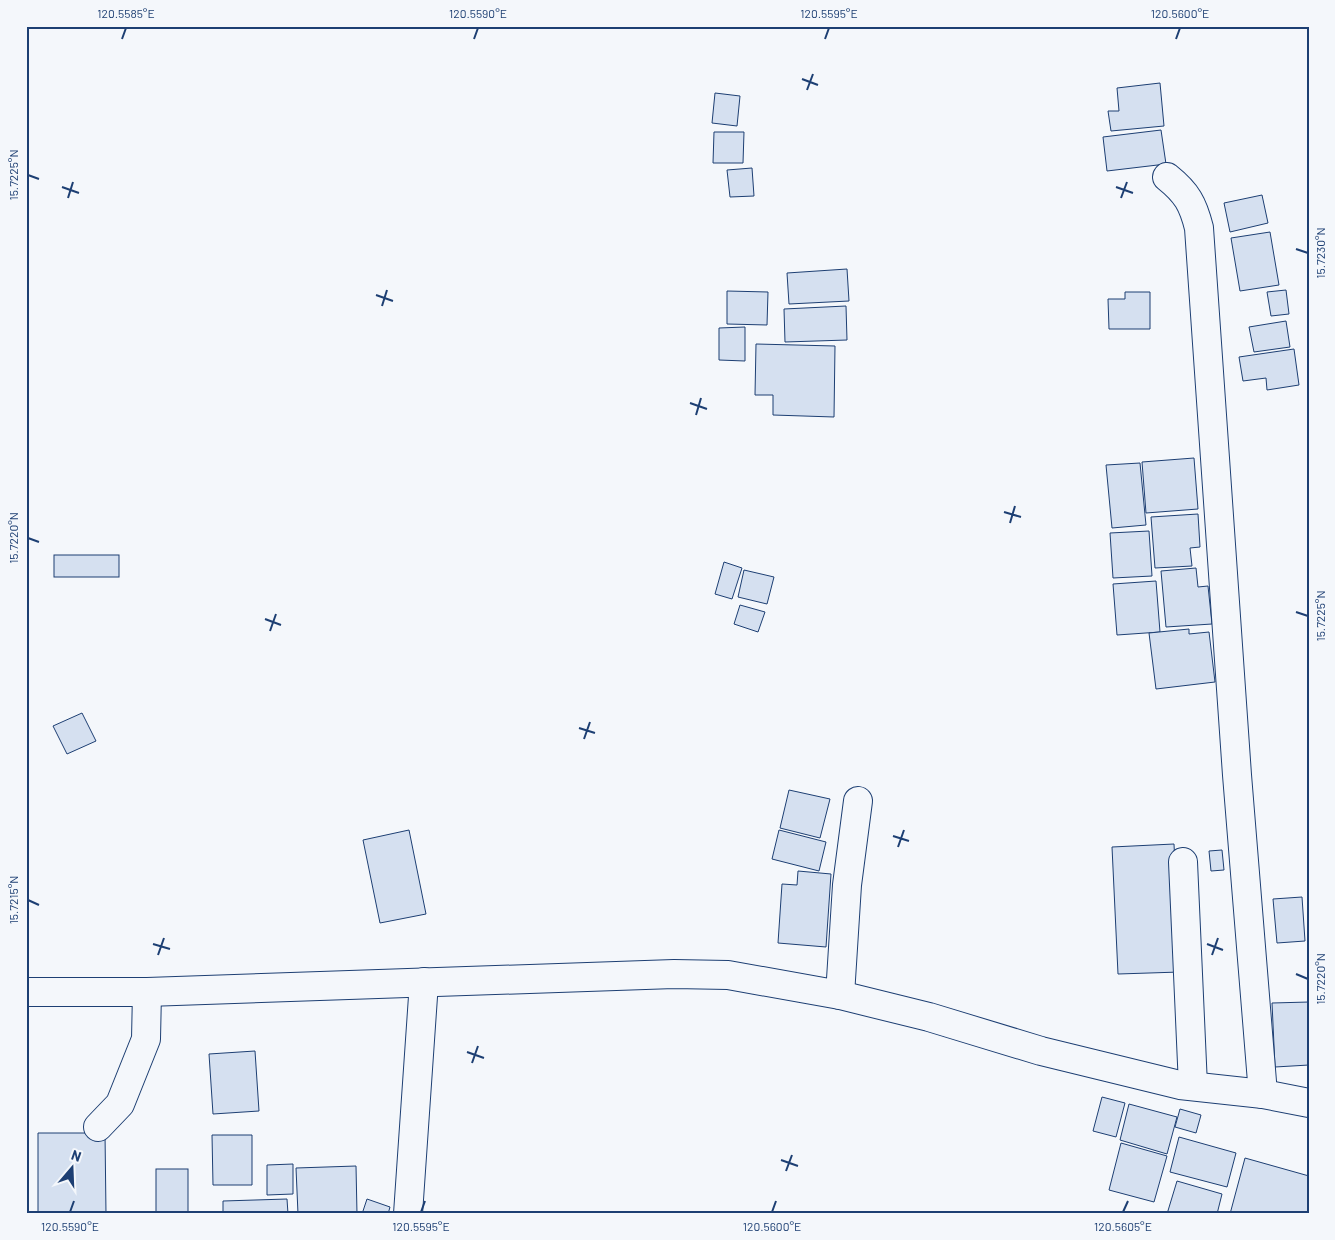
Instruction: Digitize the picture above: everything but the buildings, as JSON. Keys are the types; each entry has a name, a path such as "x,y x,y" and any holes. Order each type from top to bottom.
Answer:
{"street":[{"path":"1167,177 1177,185 1195,210 1199,228 1262,1094"},
{"path":"840,995 847,885 858,801"},
{"path":"1182,862 1193,1086"},
{"path":"26,992 147,992 674,974 728,975 840,995 929,1017 1042,1051 1180,1085 1262,1094 1309,1103"},
{"path":"408,1214 424,982"},
{"path":"98,1127 120,1104 146,1039 147,992"}]}
